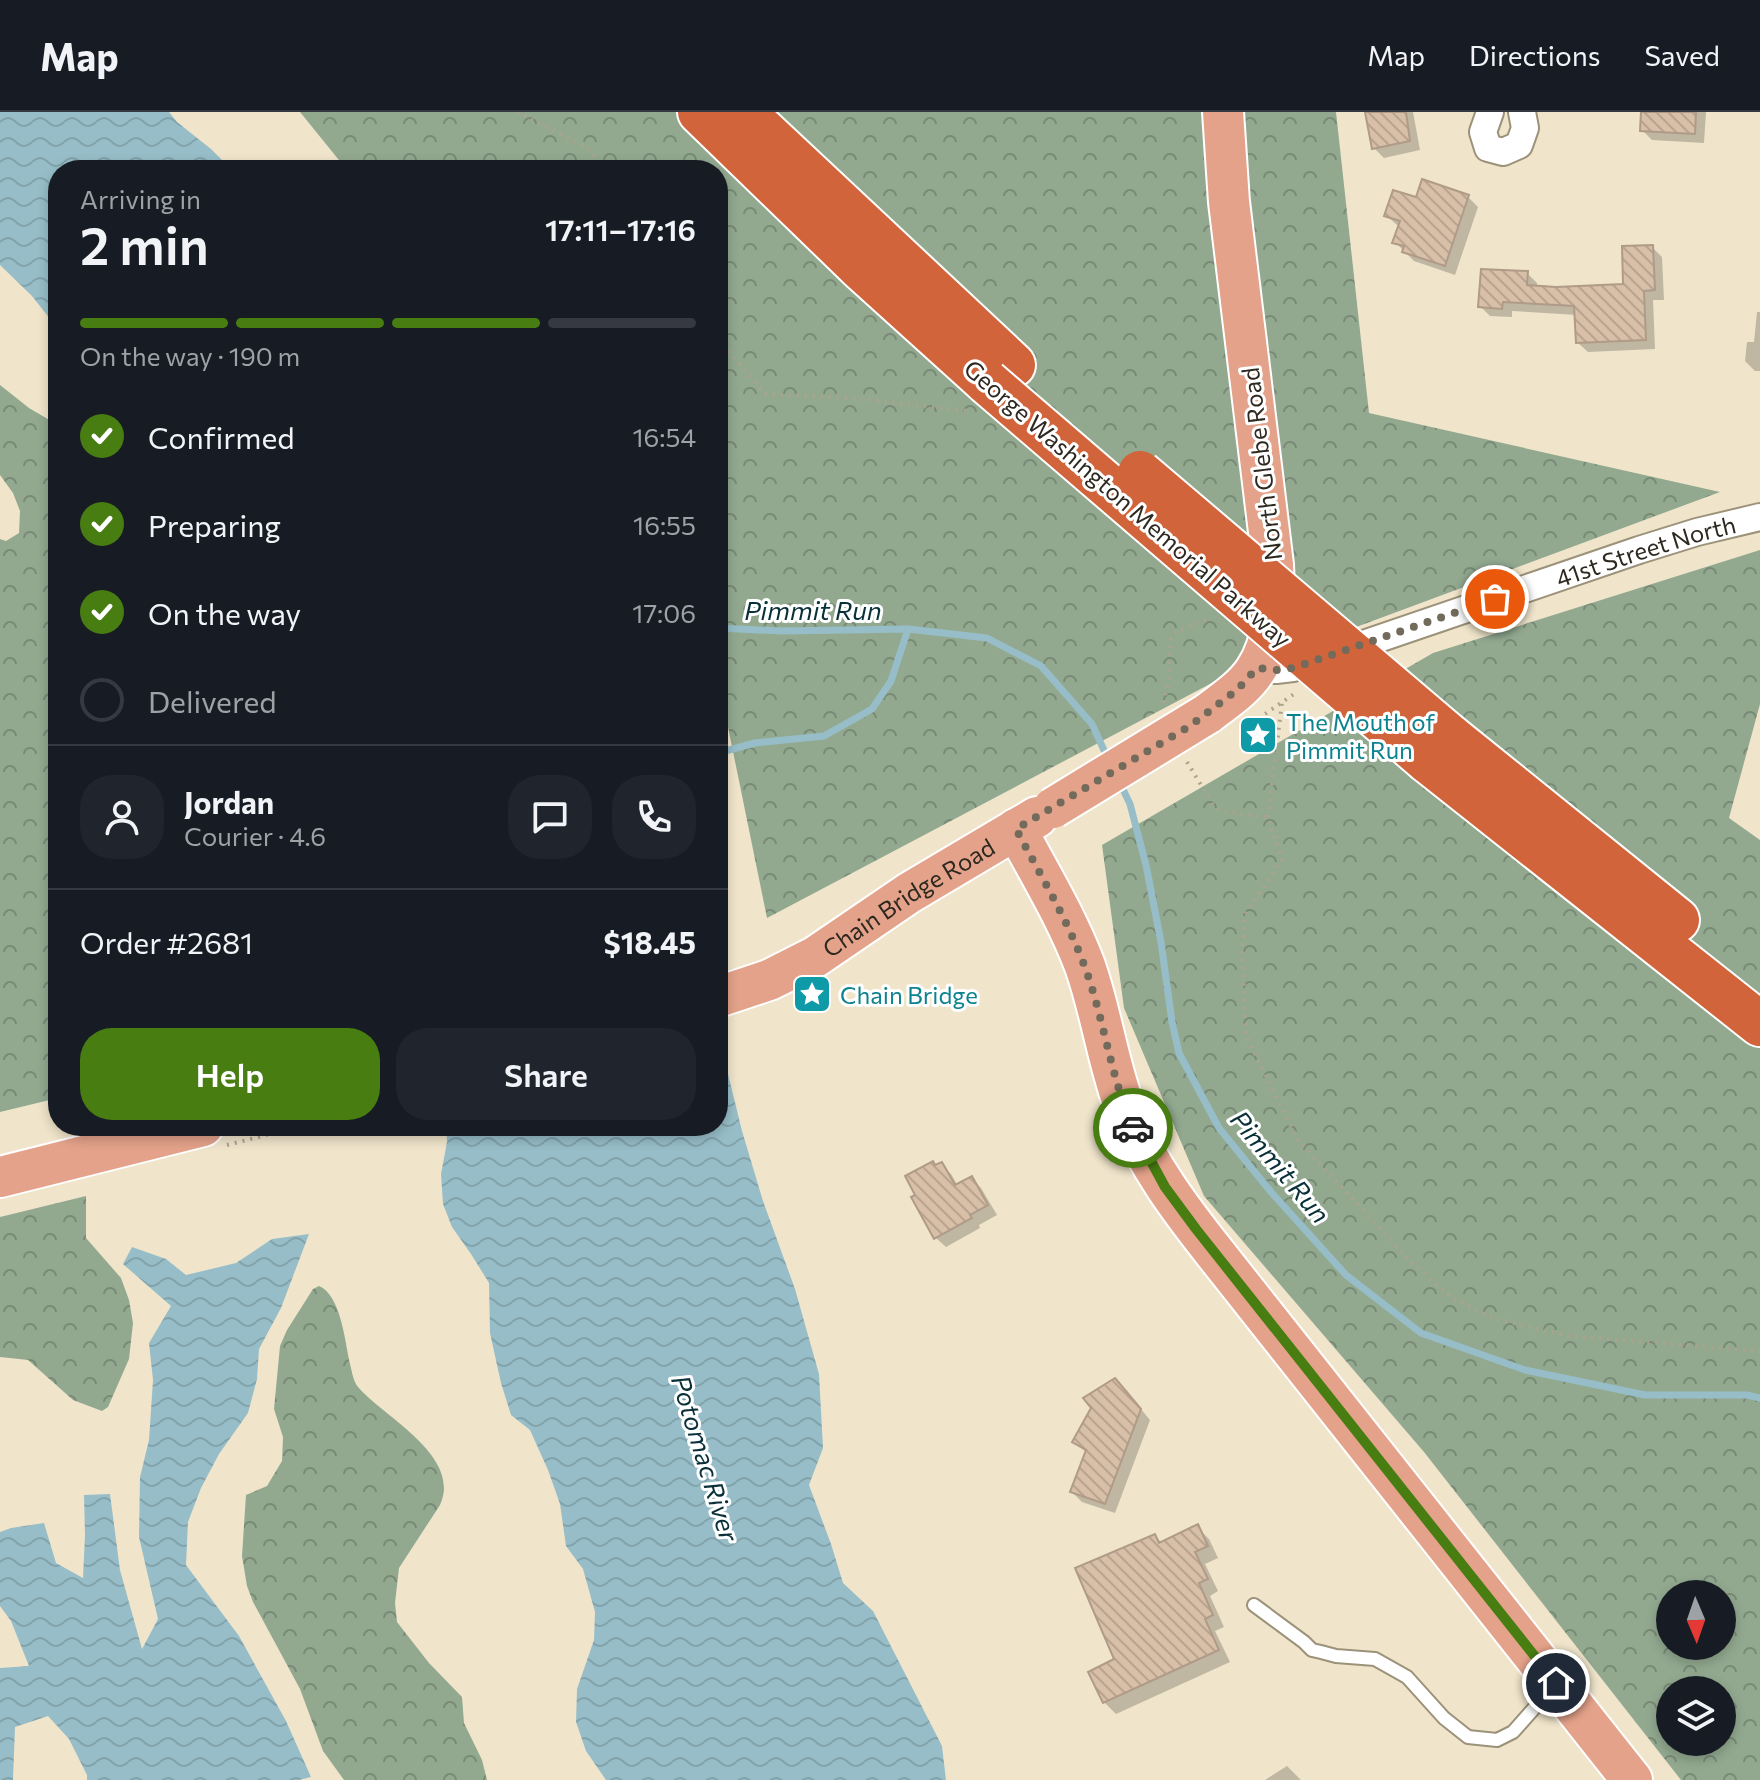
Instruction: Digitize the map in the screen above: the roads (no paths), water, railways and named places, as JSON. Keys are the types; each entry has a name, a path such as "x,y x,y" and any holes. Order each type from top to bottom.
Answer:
{"highway":[{"name":"George Washington Memorial Parkway","path":"700,112 862,269 990,386 1438,749 1760,1024"},
{"name":"George Washington Memorial Parkway","path":"743,112 990,386"},
{"name":"George Washington Memorial Parkway","path":"1438,749 1760,986"}],"main road":[{"name":"North Glebe Road","path":"1016,829 1207,714 1237,690 1257,668 1271,631 1274,582 1229,202 1223,112"},
{"name":"Chain Bridge Road","path":"728,994 769,980 808,961 921,885 1016,829 1078,949 1126,1113 1165,1187 1632,1780"},
{"path":"0,1177 163,1136"}],"street":[{"path":"1490,112 1483,132 1488,148 1503,152 1519,145 1525,128 1522,112"},
{"name":"41st Street North","path":"1257,668 1285,669 1323,658 1639,550 1760,517"}],"lane":[{"path":"1254,1605 1312,1650 1336,1656 1375,1659 1407,1677 1444,1718 1468,1737 1497,1740 1513,1732 1556,1683"}],"water":[{"path":"0,112 169,112 222,160 48,160 48,316 0,265"},
{"name":"Potomac River","path":"728,1074 763,1201 795,1289 819,1374 823,1448 809,1485 843,1583 873,1611 942,1746 946,1780 606,1780 586,1751 576,1722 577,1689 594,1640 595,1612 583,1569 566,1546 560,1504 548,1470 530,1430 511,1415 490,1333 489,1283 452,1227 443,1204 441,1174 447,1136 728,1136"},
{"path":"309,1234 281,1308 259,1349 257,1379 248,1413 219,1454 188,1522 186,1565 239,1636 286,1721 311,1777 299,1780 87,1780 69,1739 48,1716 15,1727 13,1780 0,1780 0,1668 29,1666 11,1621 0,1606 0,1532 44,1523 56,1563 83,1578 84,1495 110,1494 120,1570 142,1649 158,1619 139,1537 140,1477 149,1440 153,1380 149,1343 171,1306 123,1264 132,1247 166,1259 186,1275 236,1263 272,1239"}],"waterway":[{"name":"Pimmit Run","path":"728,628 908,629 987,638 1041,666 1092,724 1108,759"},
{"name":"Pimmit Run","path":"728,750 755,743 824,736 872,709 891,681 908,629"},
{"name":"Pimmit Run","path":"1119,781 1130,804 1146,865 1179,1053 1219,1128 1271,1192 1346,1275 1421,1333 1525,1370 1645,1395 1747,1395 1760,1398"}],"place":[{"name":"The Mouth of Pimmit Run","path":"1258,735"},
{"name":"Chain Bridge","path":"812,994"}]}
